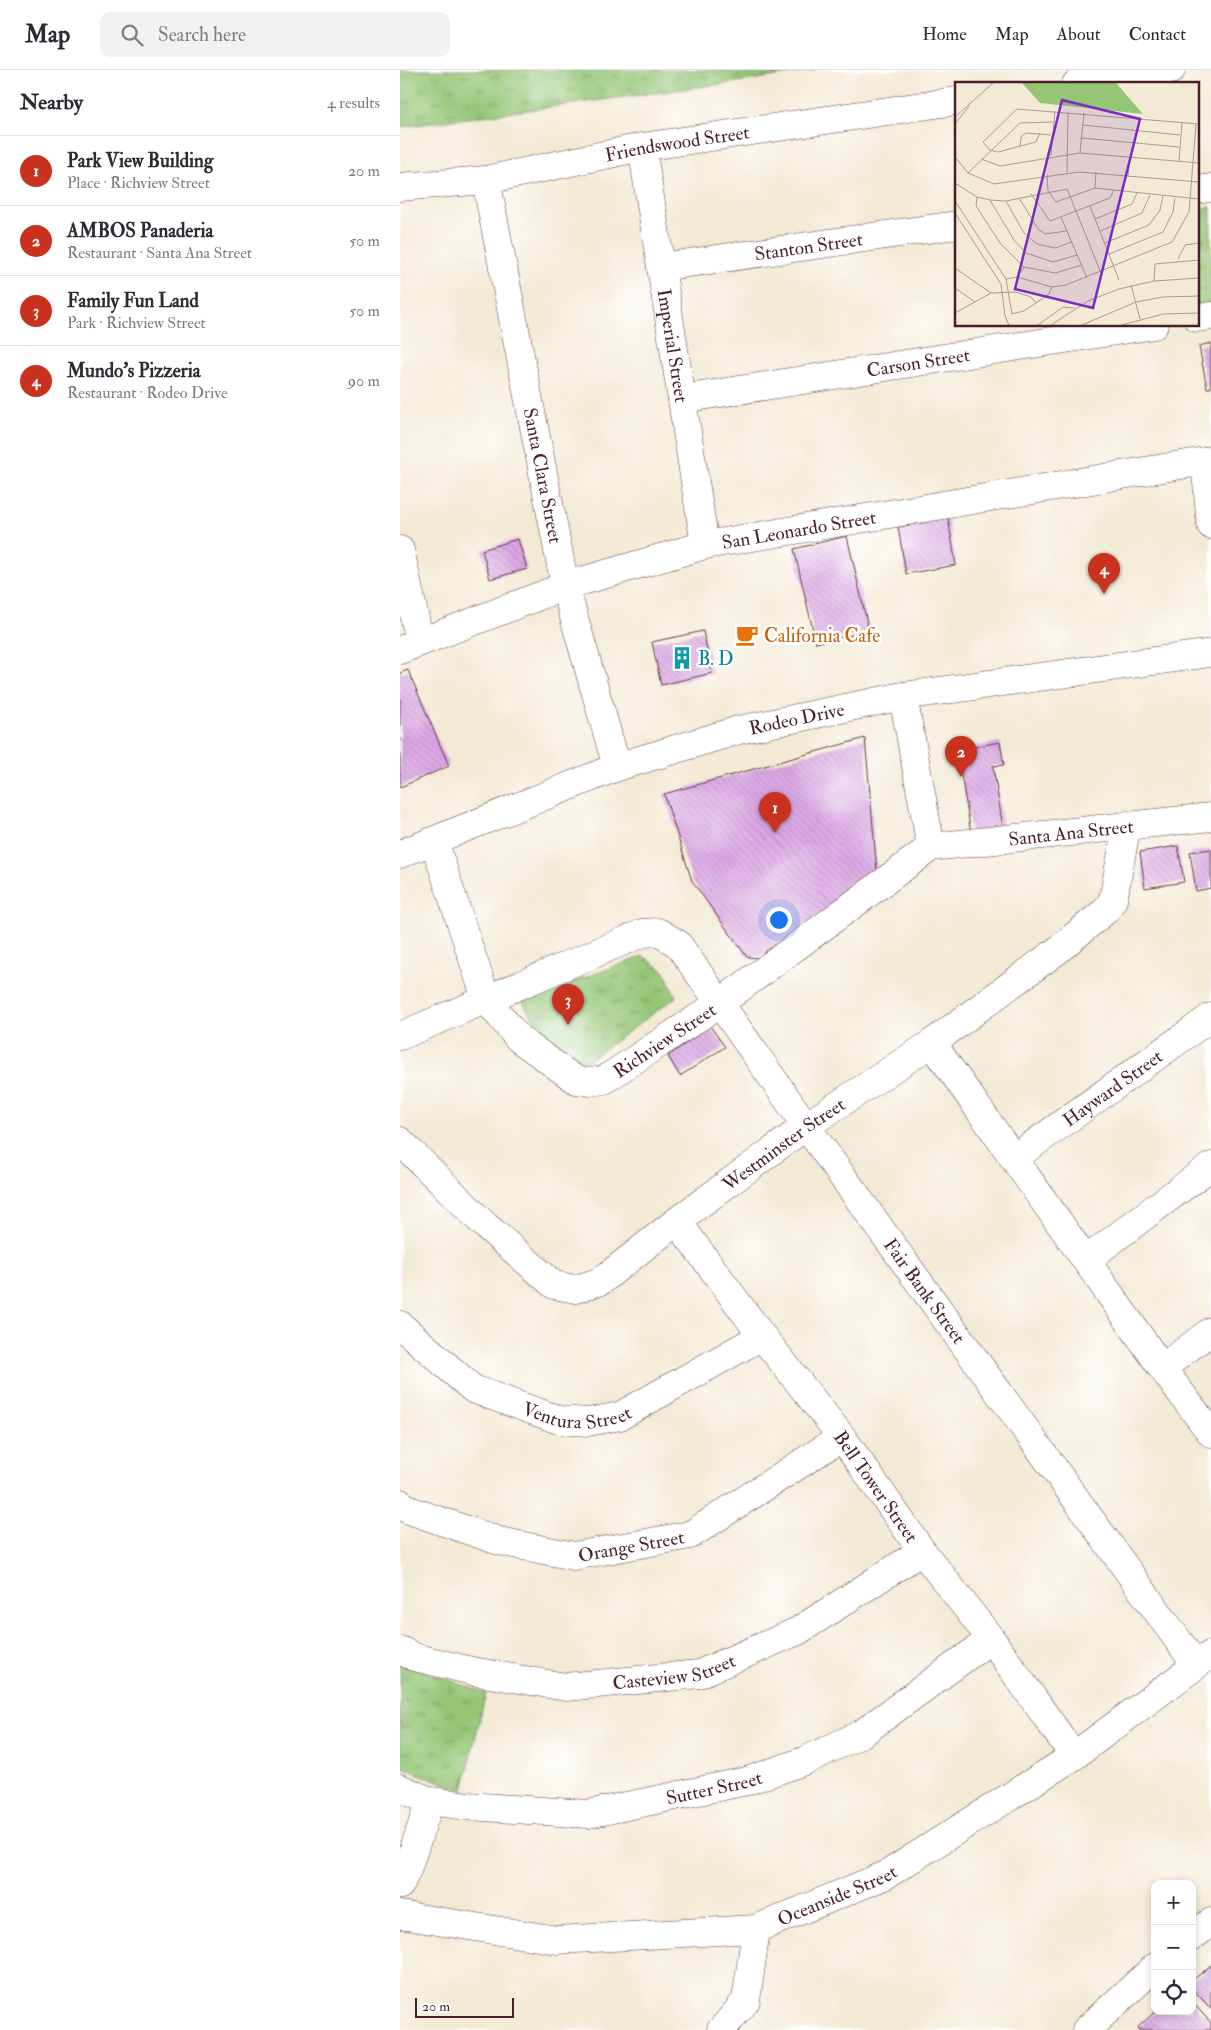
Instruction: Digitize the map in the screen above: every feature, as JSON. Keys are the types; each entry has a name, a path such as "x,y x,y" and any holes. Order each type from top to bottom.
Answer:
{"street":[{"path":"1090,82 1171,70"},
{"name":"Friendswood Street","path":"400,187 486,180 642,147 955,101"},
{"name":"Imperial Street","path":"642,147 706,545"},
{"name":"Santa Clara Street","path":"486,180 565,586 617,767"},
{"path":"1198,190 1211,188"},
{"name":"Stanton Street","path":"661,267 955,225"},
{"path":"1198,318 1211,316"},
{"name":"Carson Street","path":"682,399 1148,326"},
{"path":"1208,460 1211,525"},
{"name":"San Leonardo Street","path":"410,646 565,586 706,545 1208,460"},
{"path":"400,550 410,646"},
{"name":"Rodeo Drive","path":"400,854 617,767 739,730 903,696 1211,653"},
{"path":"903,696 931,847"},
{"name":"Santa Ana Street","path":"931,847 1211,817"},
{"name":"Westminster Street","path":"400,1141 486,1226 554,1285 576,1289 601,1281 677,1221 806,1126 932,1043 1058,950 1105,911 1113,900 1127,825"},
{"name":"Richview Street","path":"434,841 486,999 519,1039 576,1080 589,1082 604,1080 720,1003 931,847"},
{"name":"Fair Bank Street","path":"486,999 643,933 658,932 678,944 806,1126 1204,1660"},
{"path":"400,1036 486,999"},
{"name":"Hayward Street","path":"1014,1158 1211,1017"},
{"path":"932,1043 1162,1368 1211,1433"},
{"path":"1086,1260 1211,1166"},
{"name":"Bell Tower Street","path":"677,1221 762,1336 842,1437 922,1551 991,1639 1074,1756"},
{"name":"Ventura Street","path":"400,1325 473,1389 559,1420 588,1422 620,1416 762,1336"},
{"path":"1162,1368 1211,1331"},
{"name":"Orange Street","path":"400,1503 409,1510 500,1541 574,1556 690,1534 842,1437"},
{"name":"Casteview Street","path":"400,1650 414,1657 472,1671 566,1687 700,1674 798,1631 922,1551"},
{"name":"Sutter Street","path":"400,1788 430,1801 468,1806 588,1814 747,1781 804,1761 861,1734 991,1639"},
{"name":"Oceanside Street","path":"400,1915 558,1940 756,1928 886,1875 1074,1756 1204,1660"},
{"path":"400,1885 407,1870 430,1801"},
{"path":"1196,1934 1211,1922"},
{"path":"721,2030 746,2000 756,1928"},
{"path":"1086,2030 1151,1970"}],"green space":[{"path":"400,70 815,70 400,127"},
{"path":"1211,207 1211,306 1198,308 1198,209"},
{"path":"643,956 664,971 676,997 581,1066 553,1049 522,1001"},
{"path":"400,1663 486,1693 463,1790 400,1767"}],"building":[{"path":"1211,343 1211,388 1207,388 1199,346"},
{"path":"948,518 956,565 906,574 898,527"},
{"path":"847,536 869,631 816,643 794,549"},
{"path":"518,539 527,569 490,579 482,550"},
{"name":"B. D","path":"703,631 712,673 661,685 652,642"},
{"path":"408,670 449,766 400,787 400,673"},
{"path":"865,738 877,872 758,958 747,957 692,881 664,794"},
{"path":"1000,742 1004,765 993,766 1003,828 971,833 957,750"},
{"path":"1178,846 1184,882 1145,888 1140,852"},
{"path":"1211,849 1211,888 1196,891 1190,852"},
{"path":"710,1026 725,1047 680,1076 668,1056"},
{"path":"1211,1965 1211,2009 1196,1992 1196,1978"},
{"path":"1196,2006 1211,2023 1211,2030 1140,2030 1138,2027 1152,2015 1196,2015"}],"place":[{"name":"Mundo’s Pizzeria","path":"1104,594"},
{"name":"California Cafe","path":"747,635"},
{"name":"B. D","path":"682,658"},
{"name":"AMBOS Panaderia","path":"961,777"},
{"name":"Park View Building","path":"775,833"},
{"name":"Family Fun Land","path":"568,1025"}]}
